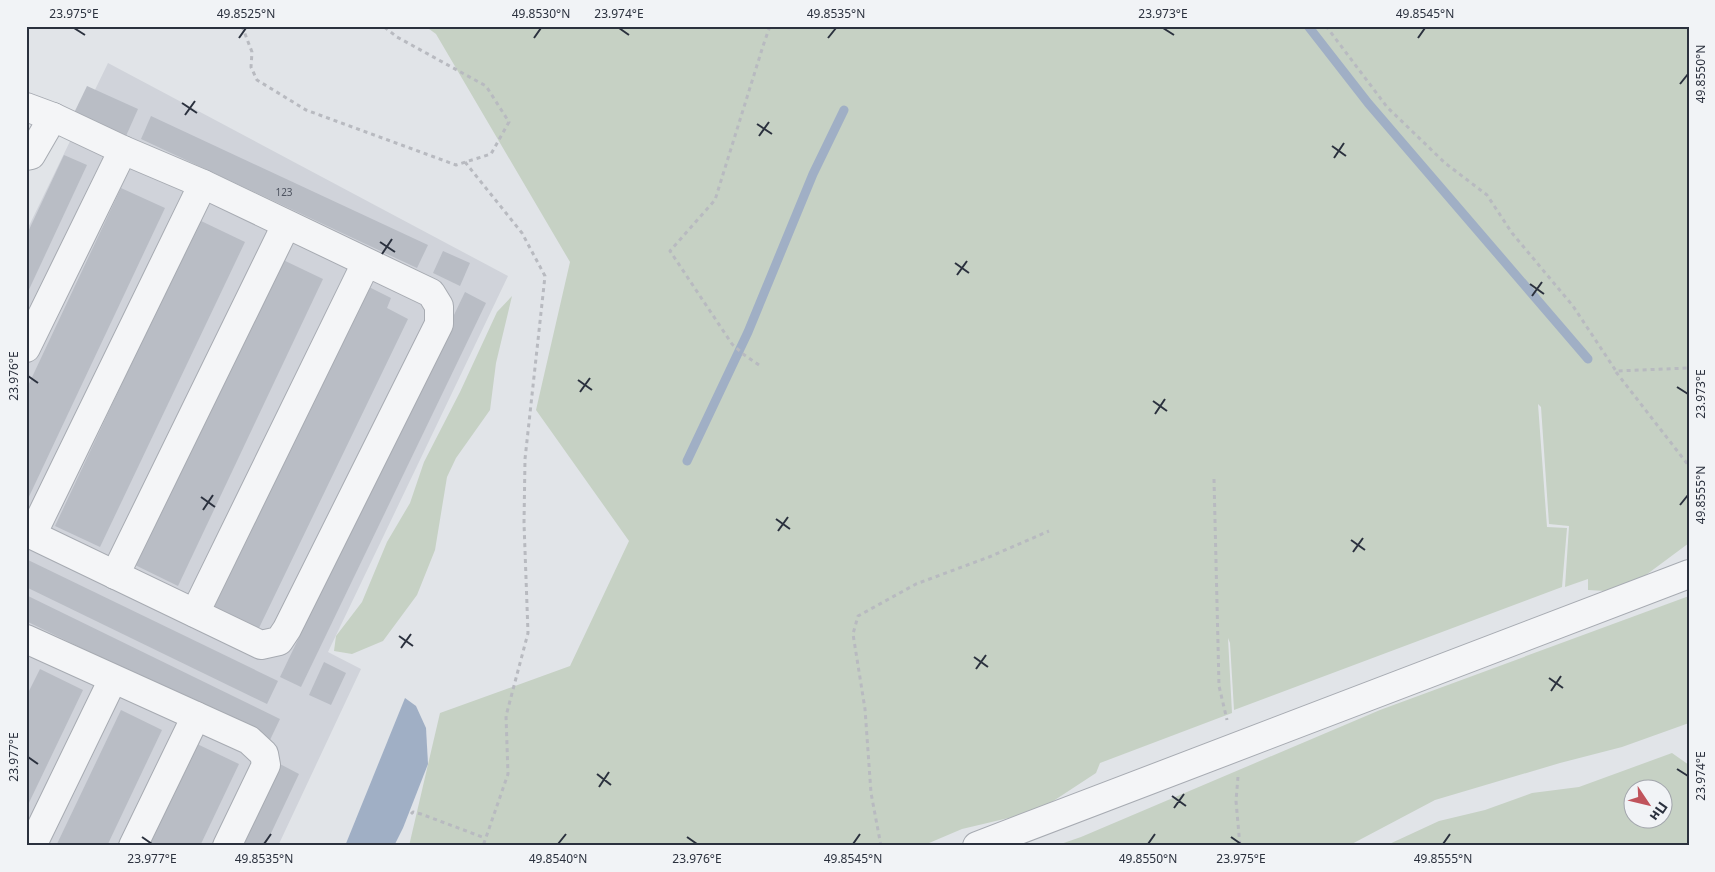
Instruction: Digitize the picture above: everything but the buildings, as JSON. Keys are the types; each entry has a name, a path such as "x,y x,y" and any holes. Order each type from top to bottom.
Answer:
{"street":[{"path":"26,107 53,117 203,184 432,293 439,306 439,324 291,620 278,641 260,645 29,533 203,184"},
{"path":"26,156 31,155 53,117"},
{"path":"26,348 124,150"},
{"path":"115,575 286,225"},
{"path":"195,614 366,263"},
{"path":"976,846 1689,574"},
{"path":"28,645 113,679 249,740 264,754 266,765 227,846"},
{"path":"32,846 113,679"},
{"path":"133,846 196,716"}],"path":[{"path":"242,26 252,52 251,67 257,80 306,110 456,165 491,154 509,122 486,86 397,37 384,26"},
{"path":"760,365 732,344 670,251 714,200 770,26"},
{"path":"1326,26 1387,107 1445,163 1487,195 1512,233 1573,306 1616,371 1689,466"},
{"path":"465,162 522,233 545,276 525,459 524,523 528,633 506,716 508,774 482,846"},
{"path":"1616,371 1689,368"},
{"path":"1214,479 1219,686 1234,747 1238,780 1236,801 1240,846"},
{"path":"881,846 871,793 864,709 853,634 858,616 916,584 989,557 1049,531"},
{"path":"411,814 413,812 421,814 485,838"}],"shaded area":[{"path":"108,63 508,276 328,652 361,669 278,846 26,846 26,232"}],"green space":[{"path":"425,26 1689,26 1689,543 1623,592 1588,590 1588,579 1565,587 1569,526 1549,524 1541,407 1538,404 1547,527 1567,528 1562,587 1234,710 1230,643 1228,638 1232,713 1100,763 1096,773 1038,811 962,829 922,846 409,846 440,713 570,666 629,541 536,410 570,262 436,34"},
{"path":"512,296 496,363 490,410 456,458 447,477 435,550 417,595 383,641 352,654 334,651 336,636 362,602 387,542 410,503 424,462 460,392 497,312"},
{"path":"1689,596 1689,723 1622,747 1560,763 1435,800 1348,846 1055,846 1081,837 1380,710"},
{"path":"1672,753 1689,765 1689,846 1385,846 1439,821 1485,810 1532,793 1579,787"}],"water":[{"path":"405,698 416,706 426,728 428,764 403,828 394,846 345,846"}],"waterway":[{"path":"1308,26 1368,103 1588,359"},
{"path":"687,461 748,332 813,174 844,110"}]}
